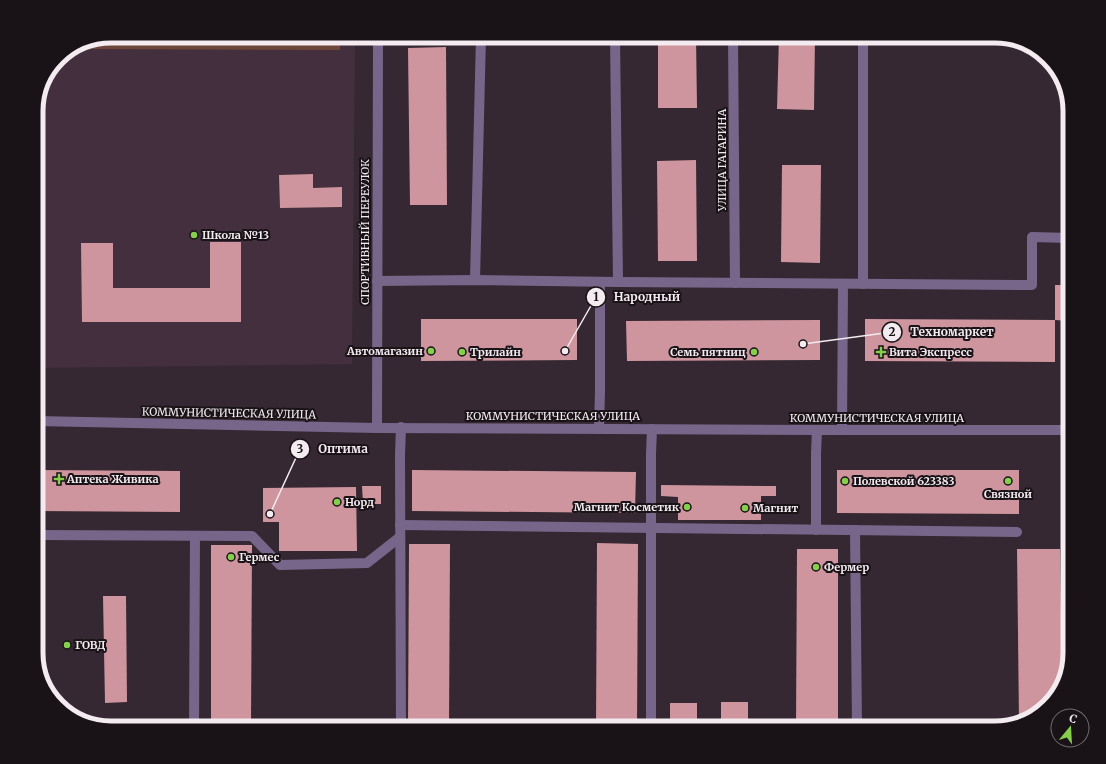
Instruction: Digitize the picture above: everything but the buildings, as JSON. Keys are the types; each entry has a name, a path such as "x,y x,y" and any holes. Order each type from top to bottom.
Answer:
{"street":[{"name":"СПОРТИВНЫЙ ПЕРЕУЛОК","path":"377,428 378,43"},
{"path":"475,280 482,43"},
{"path":"615,43 618,282"},
{"name":"УЛИЦА ГАГАРИНА","path":"733,43 735,283"},
{"path":"863,43 863,284"},
{"path":"377,281 475,280 1032,285 1032,238 1063,238"},
{"path":"599,429 600,282"},
{"path":"842,284 842,430"},
{"name":"КОММУНИСТИЧЕСКАЯ УЛИЦА","path":"43,421 377,428 1063,430"},
{"path":"401,428 401,721"},
{"path":"651,721 652,429"},
{"path":"816,530 817,430"},
{"path":"400,526 1017,532"},
{"path":"855,530 857,721"},
{"path":"43,535 252,536 280,565 367,563 400,537"},
{"path":"194,721 195,536"}],"shaded area":[{"name":"Школа №13","path":"111,43 355,43 352,364 43,368 43,106 48,85 54,73 63,63 73,54 85,48 98,44"},
{"path":"111,43 340,43 340,50 83,49 98,44"}],"place":[{"name":"Школа №13","path":"194,235"},
{"name":"Техномаркет","path":"803,344"},
{"name":"Автомагазин","path":"431,351"},
{"name":"Народный","path":"565,351"},
{"name":"Трилайн","path":"462,352"},
{"name":"Семь пятниц","path":"754,352"},
{"name":"Вита Экспресс","path":"881,352"},
{"name":"Аптека Живика","path":"59,479"},
{"name":"Полевской 623383","path":"845,481"},
{"name":"Связной","path":"1008,481"},
{"name":"Норд","path":"337,502"},
{"name":"Магнит Косметик","path":"687,507"},
{"name":"Магнит","path":"745,508"},
{"name":"Оптима","path":"270,514"},
{"name":"Гермес","path":"231,557"},
{"name":"Фермер","path":"816,567"},
{"name":"ГОВД","path":"67,645"}]}
